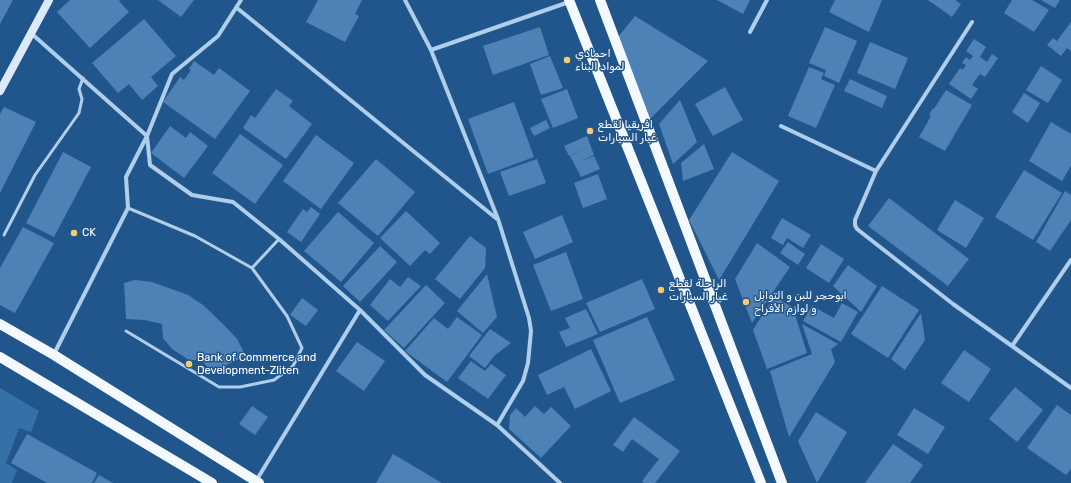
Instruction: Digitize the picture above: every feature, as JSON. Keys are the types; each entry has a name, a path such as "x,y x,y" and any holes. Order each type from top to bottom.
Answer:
{"main road":[{"path":"600,0 782,483"},
{"path":"570,1 761,483"},
{"path":"0,324 54,355 257,482"},
{"path":"0,357 212,483"}],"street":[{"path":"0,91 49,0"},
{"path":"54,355 128,208 126,177 147,136 172,74 218,36 241,0"},
{"path":"405,0 431,50 498,219 529,318 531,331 528,363 523,381 497,425"},
{"path":"750,32 767,0"},
{"path":"431,50 570,1"},
{"path":"237,8 498,219"},
{"path":"972,22 876,171 856,220 857,229 953,304 1071,388"},
{"path":"32,34 147,136 150,165 192,195 233,202 279,239 360,310 425,375 497,425 560,483"},
{"path":"781,126 876,171"},
{"path":"1012,346 1071,260"},
{"path":"257,482 360,310"}],"lane":[{"path":"4,235 35,175 79,113 82,99 79,89 83,78"},
{"path":"126,331 219,387 240,387 274,380 293,366 302,348 288,316 252,268 195,236 128,208"},
{"path":"252,268 279,239"}],"shaded area":[{"path":"0,388 39,411 31,432 19,428 6,463 17,470 12,483 0,483"}],"building":[{"path":"0,0 13,0 0,24"},
{"path":"70,0 120,0 119,1 129,12 90,48 57,12"},
{"path":"158,0 194,0 181,17"},
{"path":"318,0 362,0 355,14 359,16 345,42 306,22"},
{"path":"717,0 750,0 743,14"},
{"path":"835,0 882,0 869,32 829,12"},
{"path":"928,0 955,0 961,4 952,17"},
{"path":"1012,0 1032,0 1049,10 1034,32 1004,13"},
{"path":"1041,0 1060,0 1055,8"},
{"path":"635,16 708,61 649,120 618,37"},
{"path":"144,19 176,56 151,77 158,86 142,100 129,84 118,93 92,63"},
{"path":"1071,22 1071,51 1067,48 1061,56 1047,45 1053,38 1057,41"},
{"path":"540,27 549,55 493,75 483,46"},
{"path":"825,27 857,41 839,83 824,76 826,70 809,63"},
{"path":"974,39 986,47 980,57 987,62 992,54 998,58 985,77 980,74 972,85 978,89 971,99 949,84 960,68 963,70 966,65 962,63 966,57 970,60 973,56 966,51"},
{"path":"870,42 908,58 895,89 857,73"},
{"path":"550,56 563,88 541,95 530,64"},
{"path":"194,61 214,75 219,68 250,91 215,139 163,102 180,77 184,80 191,70 189,69"},
{"path":"1041,66 1062,80 1048,103 1026,90"},
{"path":"809,67 824,73 821,79 835,85 816,128 788,116"},
{"path":"850,79 887,96 882,108 844,91"},
{"path":"725,87 743,120 713,136 695,104"},
{"path":"276,89 293,101 289,106 312,124 286,159 243,128 251,115 255,118"},
{"path":"567,89 578,118 553,128 541,99"},
{"path":"946,90 972,105 945,151 919,137 931,116 929,115 933,108 934,109"},
{"path":"1024,93 1040,103 1028,123 1012,112"},
{"path":"680,100 697,142 673,164 659,124"},
{"path":"514,102 534,157 488,174 468,119"},
{"path":"4,107 36,122 0,193 0,114"},
{"path":"546,120 550,128 534,136 530,128"},
{"path":"1051,122 1071,134 1071,166 1062,181 1029,161"},
{"path":"170,126 186,138 190,132 208,146 184,178 151,153"},
{"path":"240,134 283,165 255,204 212,173"},
{"path":"316,135 354,163 321,209 283,181"},
{"path":"587,136 594,155 581,161 594,156 600,169 581,177 570,156 586,148 569,156 564,146"},
{"path":"704,144 714,169 683,181 681,163"},
{"path":"63,152 91,167 54,237 26,223"},
{"path":"732,152 779,181 719,280 689,220"},
{"path":"376,159 415,192 378,236 338,203"},
{"path":"537,159 546,183 509,196 500,172"},
{"path":"1024,170 1062,193 1033,240 995,217"},
{"path":"598,174 607,199 583,208 574,183"},
{"path":"1065,191 1071,195 1071,220 1050,251 1036,242"},
{"path":"889,198 969,259 948,286 868,226"},
{"path":"955,200 984,218 966,248 937,230"},
{"path":"311,207 320,214 301,242 287,232 303,209 307,212"},
{"path":"406,211 440,243 430,254 425,250 410,266 380,238"},
{"path":"338,212 374,243 341,282 304,251"},
{"path":"562,215 573,242 535,259 523,232"},
{"path":"782,218 811,235 803,248 787,238 783,245 771,238"},
{"path":"23,227 54,243 15,313 0,305 0,268"},
{"path":"470,236 486,248 485,268 460,299 435,279"},
{"path":"788,242 805,254 798,265 780,253"},
{"path":"757,243 790,267 752,323 735,279"},
{"path":"821,244 844,259 829,283 806,268"},
{"path":"380,246 397,262 360,302 343,286"},
{"path":"566,252 583,299 551,311 533,265"},
{"path":"848,265 877,286 861,312 833,286"},
{"path":"487,274 497,317 483,333 457,311"},
{"path":"408,277 421,286 388,321 370,305 390,279 400,287"},
{"path":"642,279 655,309 600,332 586,303"},
{"path":"135,280 152,282 188,295 203,305 237,339 246,356 211,372 202,360 189,360 172,349 163,338 162,324 145,320 126,319 124,283"},
{"path":"426,285 445,303 404,348 384,330"},
{"path":"882,286 919,310 888,358 851,334"},
{"path":"774,296 793,308 807,353 767,369 753,330"},
{"path":"302,298 318,310 306,326 290,315"},
{"path":"842,303 858,312 841,342 803,321 812,306 834,318"},
{"path":"586,309 598,334 566,347 559,332 570,328 565,318"},
{"path":"921,313 925,340 905,370 891,359"},
{"path":"457,317 482,335 447,382 405,351 434,318 448,329"},
{"path":"647,317 675,380 620,403 593,340"},
{"path":"802,324 838,344 831,349 835,362 789,437 770,371 812,354"},
{"path":"490,329 511,343 494,356 485,368 469,356"},
{"path":"357,342 385,361 364,391 336,371"},
{"path":"591,349 611,391 575,409 564,387 547,395 538,375"},
{"path":"964,350 991,369 969,402 941,383"},
{"path":"471,361 485,371 491,364 506,375 488,399 458,378"},
{"path":"1015,387 1043,410 1017,442 989,419"},
{"path":"1057,405 1071,415 1071,469 1066,475 1027,448"},
{"path":"252,406 268,417 255,435 239,424"},
{"path":"535,406 544,414 551,407 571,426 541,458 509,429 510,415 516,408 525,417"},
{"path":"914,408 945,427 928,454 897,435"},
{"path":"816,412 847,432 817,483 798,441"},
{"path":"634,417 680,451 655,483 644,483 642,481 659,459 632,439 623,452 613,445"},
{"path":"27,434 97,473 92,483 47,483 11,463"},
{"path":"893,444 923,465 910,483 865,483"},
{"path":"393,454 442,483 376,483"},
{"path":"99,475 113,483 94,483"}],"place":[{"name":"احمادي لمواد البناء","path":"567,60"},
{"name":"افريقيا لقطع غيار السيارات","path":"590,131"},
{"name":"CK","path":"74,233"},
{"name":"الراحلة لقطع غيار السيارات","path":"661,290"},
{"name":"ابوحجر للبن و التوابل و لوازم الأفراح","path":"746,302"},
{"name":"Bank of Commerce and Development-Zliten","path":"189,364"}]}
